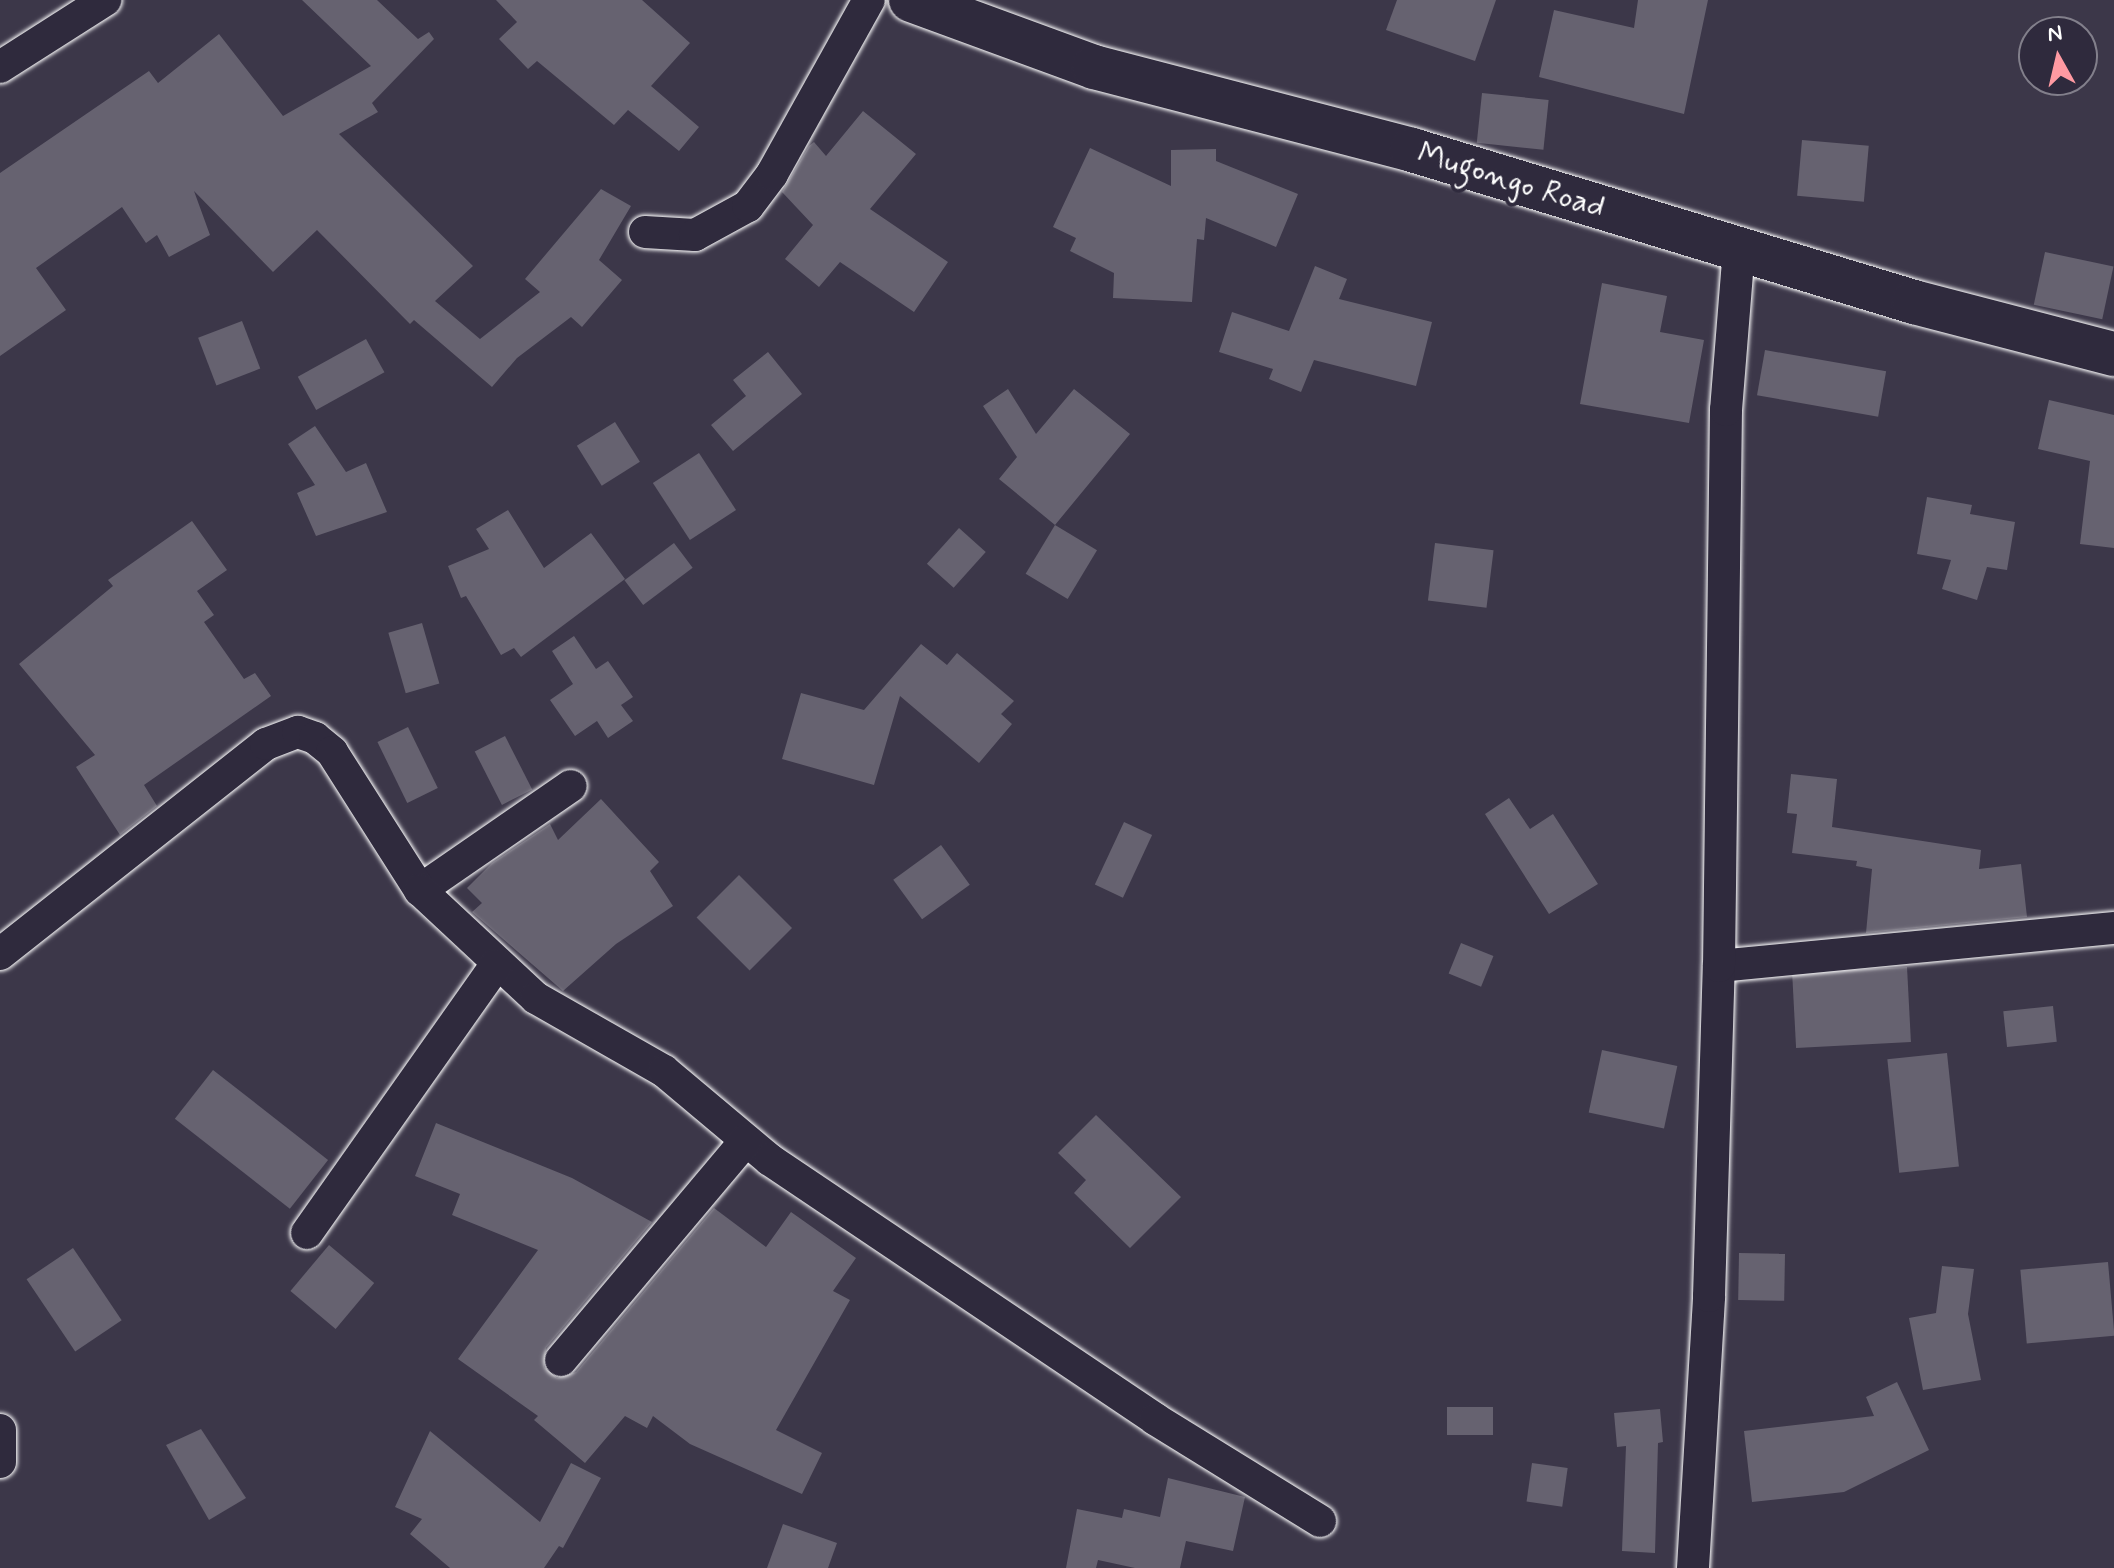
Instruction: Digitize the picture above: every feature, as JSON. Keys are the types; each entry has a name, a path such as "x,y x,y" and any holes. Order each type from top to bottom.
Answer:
{"street":[{"path":"0,67 105,0"},
{"path":"645,232 695,235 748,206 772,174 869,0"},
{"name":"Mugongo Road","path":"911,0 1094,67 1412,150 1739,250 2114,354"},
{"path":"1693,1568 1709,1296 1719,966 1726,410 1739,250"},
{"path":"0,954 282,735 315,738 332,752 420,890 496,965 536,998 664,1071 746,1140 1155,1419 1320,1521"},
{"path":"420,890 571,786"},
{"path":"1719,966 2114,928"},
{"path":"307,1233 496,965"},
{"path":"561,1360 746,1140"},
{"path":"0,1430 0,1462"}],"building":[{"path":"302,0 377,0 418,39 429,32 434,39 372,103 378,112 339,134 473,266 435,301 480,339 540,292 525,279 601,189 631,206 599,260 622,280 582,327 571,317 517,358 492,387 414,320 410,324 317,230 273,272 194,191 210,235 169,257 157,235 146,243 122,207 36,268 66,310 0,356 0,173 149,71 158,83 219,34 283,116 371,66"},
{"path":"496,0 642,0 690,43 651,86 699,127 679,151 628,110 614,125 537,61 528,69 499,39 517,22"},
{"path":"1397,0 1496,0 1475,61 1386,30"},
{"path":"1638,0 1708,0 1684,114 1539,77 1554,10 1634,28"},
{"path":"1482,93 1549,100 1543,150 1477,143"},
{"path":"863,111 916,154 870,209 948,262 914,312 840,262 819,287 785,259 813,225 782,192 809,146 814,142 826,156"},
{"path":"1802,140 1869,146 1864,202 1797,196"},
{"path":"1090,148 1171,186 1171,150 1216,149 1216,161 1298,194 1276,247 1206,218 1204,240 1197,239 1192,302 1113,298 1114,273 1070,251 1076,238 1053,227"},
{"path":"2045,252 2113,267 2102,319 2034,305"},
{"path":"1315,266 1347,279 1339,299 1432,322 1416,386 1314,360 1301,392 1269,379 1273,369 1219,352 1232,312 1289,331"},
{"path":"1602,283 1667,296 1660,332 1704,340 1689,423 1580,404"},
{"path":"242,321 260,369 216,385 198,338"},
{"path":"366,339 384,372 316,410 298,377"},
{"path":"1765,350 1886,371 1878,417 1757,395"},
{"path":"768,352 802,394 733,451 711,425 746,396 733,380"},
{"path":"1008,389 1036,434 1074,389 1130,434 1055,525 999,479 1017,457 983,406"},
{"path":"2049,400 2114,415 2114,548 2080,544 2090,461 2038,449"},
{"path":"615,422 640,462 602,486 577,446"},
{"path":"315,426 346,472 366,463 387,512 316,536 297,493 315,485 288,444"},
{"path":"699,453 736,510 690,540 653,483"},
{"path":"1927,497 1972,505 1970,514 2015,522 2007,570 1987,567 1977,600 1942,589 1951,560 1917,554"},
{"path":"508,510 544,568 591,533 625,579 521,657 514,648 501,655 466,596 461,598 448,566 489,549 476,529"},
{"path":"192,521 227,570 197,591 214,615 204,622 244,679 255,673 271,696 144,785 157,806 120,835 76,767 95,755 19,664 113,586 108,580"},
{"path":"1055,525 1097,550 1068,599 1026,574"},
{"path":"959,528 986,552 954,588 927,564"},
{"path":"674,543 693,568 643,605 624,580"},
{"path":"1435,543 1494,550 1486,608 1428,601"},
{"path":"422,623 439,684 406,693 388,633"},
{"path":"574,636 596,669 608,661 633,697 621,705 633,721 608,738 597,721 575,736 550,700 573,684 552,651"},
{"path":"921,644 947,665 957,653 1014,701 1001,714 1012,724 979,763 900,696 874,785 782,759 801,693 864,710"},
{"path":"408,727 438,788 407,803 377,742"},
{"path":"505,736 532,789 502,805 475,751"},
{"path":"1791,774 1837,779 1832,827 1981,850 1979,869 2021,864 2027,917 1866,933 1872,869 1856,866 1857,861 1792,853 1797,814 1787,813"},
{"path":"1509,798 1530,829 1553,814 1598,884 1549,914 1485,814"},
{"path":"601,799 659,862 650,871 673,906 616,944 563,991 472,912 482,903 467,888 492,863 550,824 558,840"},
{"path":"1124,822 1152,835 1123,898 1095,885"},
{"path":"941,845 970,885 922,919 893,880"},
{"path":"739,875 792,928 750,970 697,917"},
{"path":"1461,943 1493,956 1481,987 1449,974"},
{"path":"1907,967 1911,1042 1796,1048 1792,973"},
{"path":"2053,1006 2057,1042 2007,1047 2003,1011"},
{"path":"1602,1050 1677,1066 1664,1129 1589,1113"},
{"path":"1947,1053 1959,1166 1899,1173 1887,1059"},
{"path":"213,1070 328,1160 290,1209 175,1119"},
{"path":"1096,1115 1181,1197 1130,1248 1074,1193 1086,1180 1058,1153"},
{"path":"436,1123 572,1178 652,1222 546,1348 544,1367 557,1378 576,1372 714,1208 766,1247 791,1212 856,1258 833,1291 850,1300 776,1430 822,1453 802,1494 690,1444 653,1416 647,1428 625,1416 585,1463 534,1420 538,1416 458,1359 538,1250 452,1215 460,1194 415,1176"},
{"path":"329,1245 374,1283 336,1329 290,1291"},
{"path":"73,1248 122,1320 75,1351 27,1279"},
{"path":"1739,1253 1785,1254 1784,1301 1738,1300"},
{"path":"2108,1262 2114,1336 2027,1343 2020,1270"},
{"path":"1942,1266 1974,1269 1968,1314 1981,1380 1923,1390 1909,1318 1936,1313"},
{"path":"1897,1382 1929,1450 1844,1492 1752,1502 1744,1431 1874,1416 1866,1397"},
{"path":"1447,1407 1493,1407 1493,1435 1447,1435"},
{"path":"1660,1409 1663,1442 1658,1443 1655,1553 1622,1551 1626,1446 1617,1447 1614,1413"},
{"path":"201,1429 246,1498 209,1520 166,1445"},
{"path":"430,1431 540,1522 571,1463 601,1478 563,1548 559,1546 544,1568 450,1568 410,1534 422,1519 395,1507"},
{"path":"1532,1463 1568,1468 1562,1507 1527,1502"},
{"path":"1168,1478 1245,1497 1233,1551 1186,1541 1180,1568 1135,1568 1098,1560 1096,1568 1066,1568 1077,1509 1122,1518 1124,1509 1160,1517"},
{"path":"783,1524 837,1543 828,1568 767,1568"}]}
